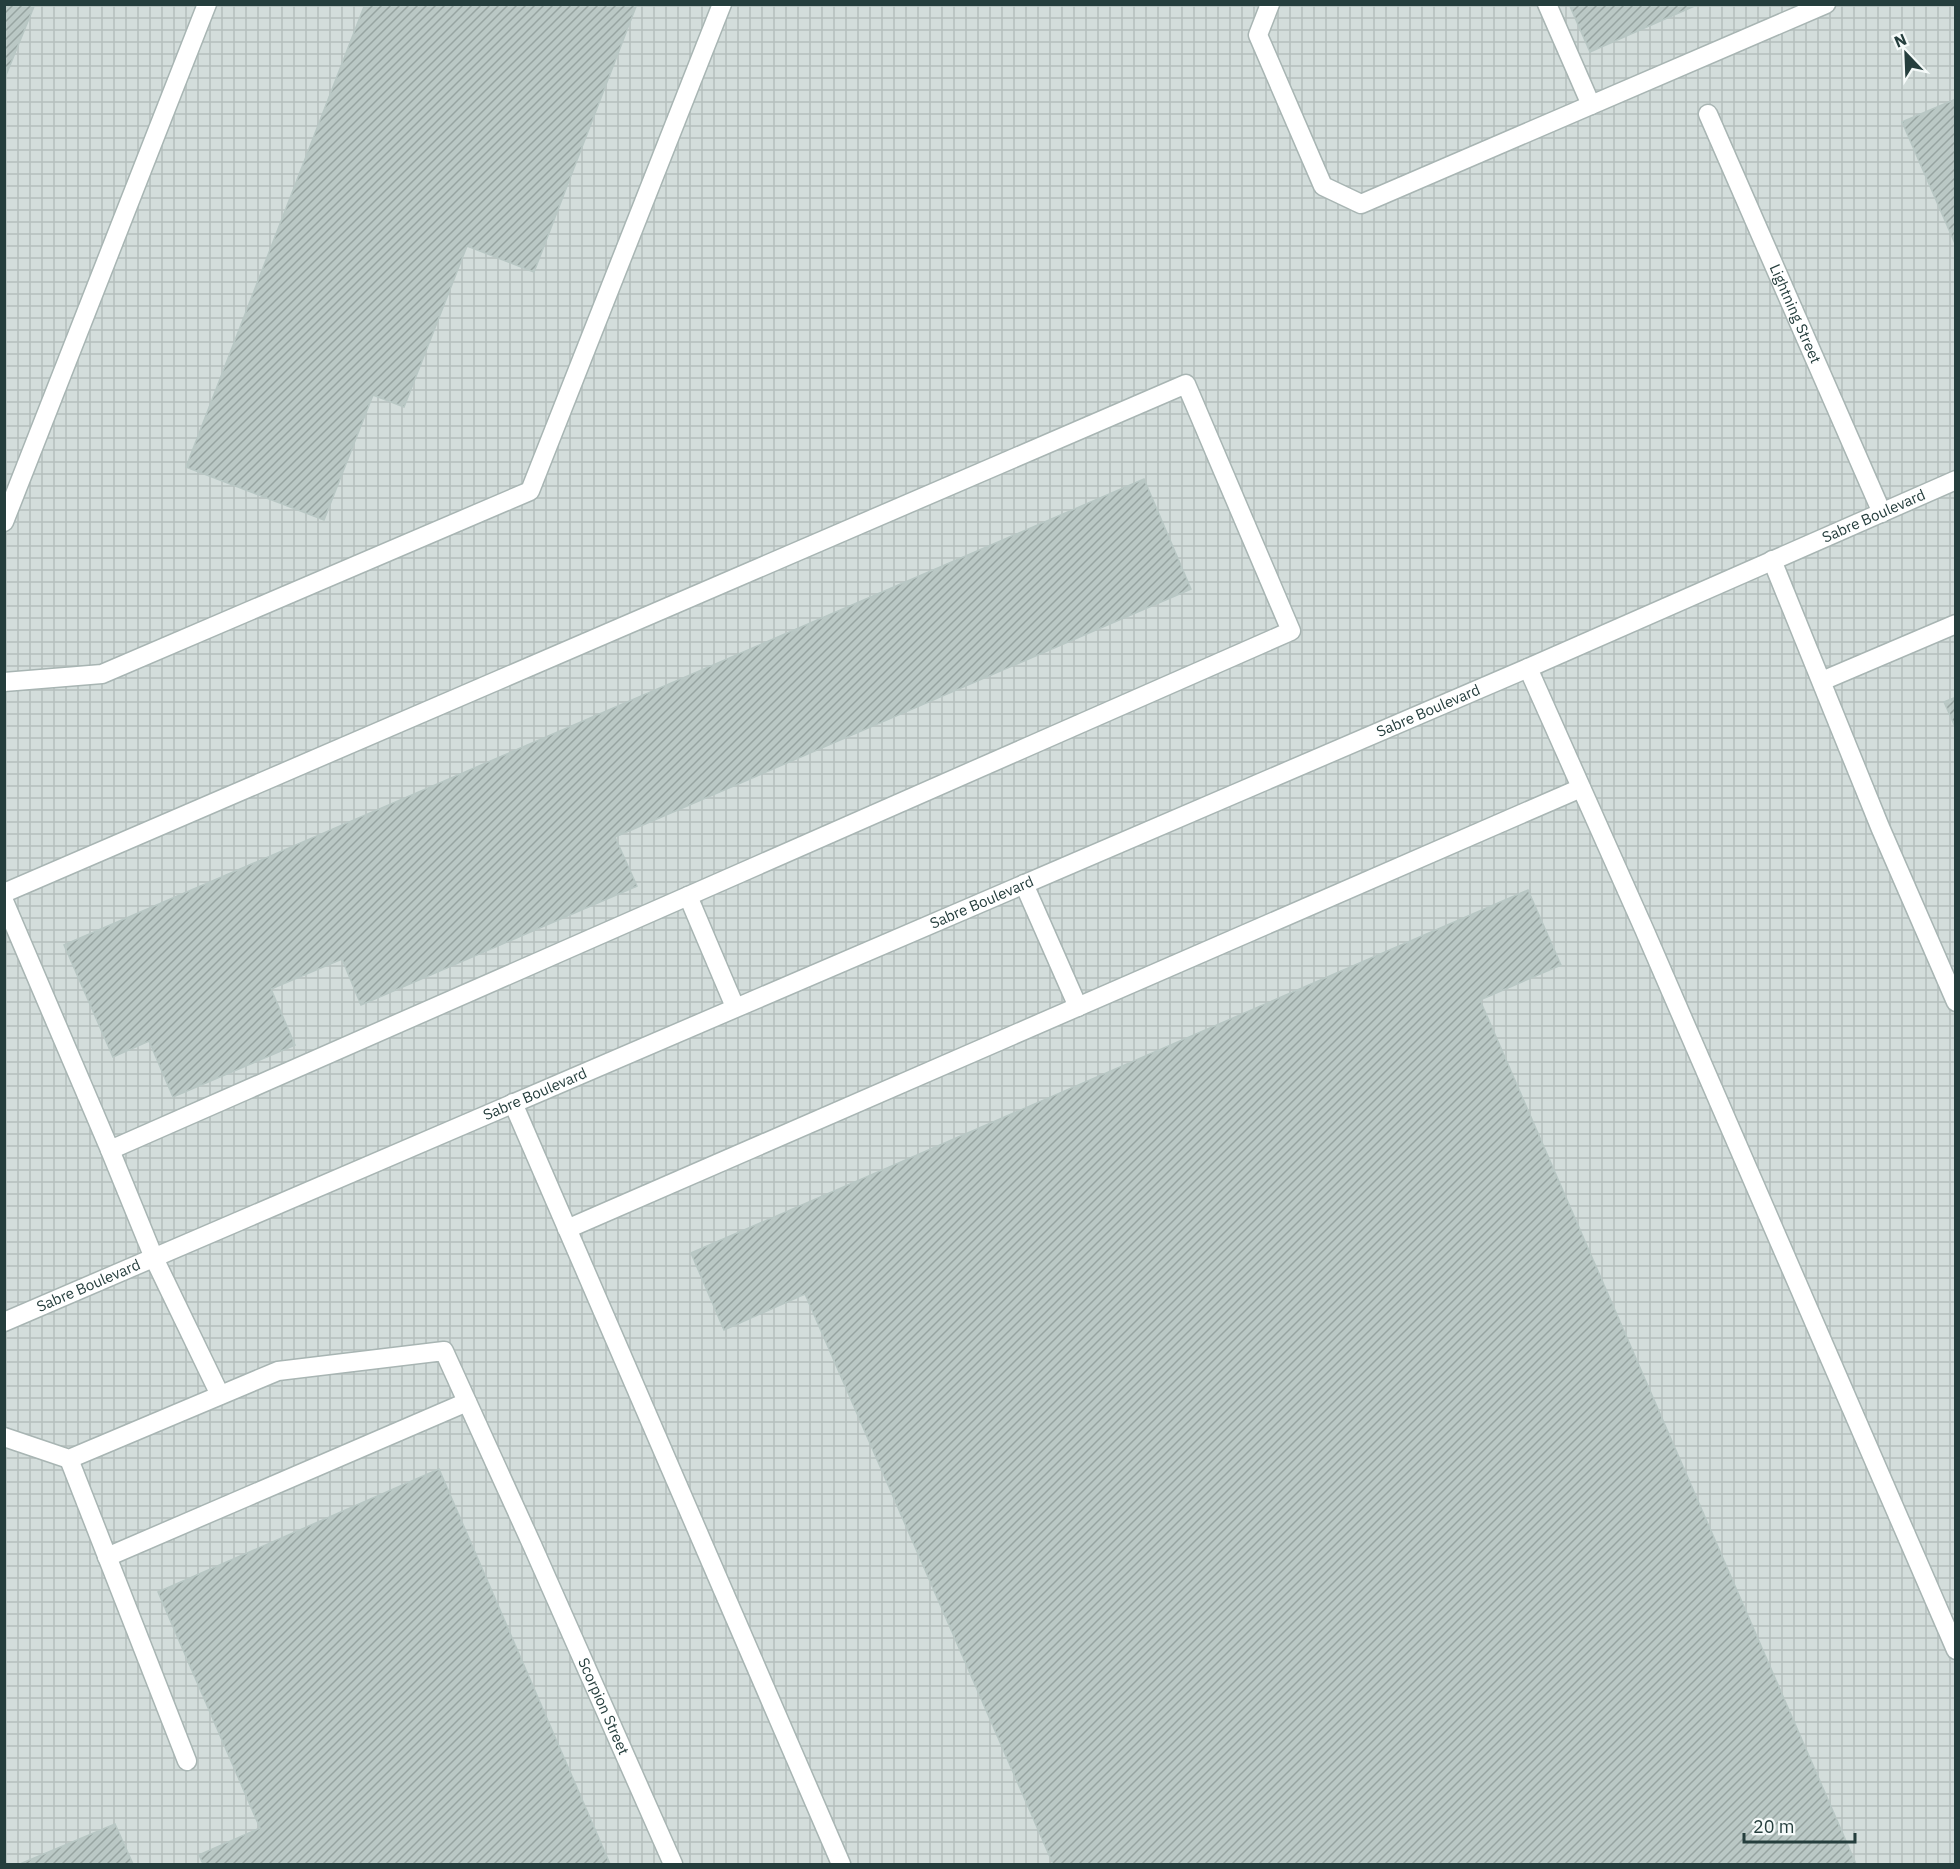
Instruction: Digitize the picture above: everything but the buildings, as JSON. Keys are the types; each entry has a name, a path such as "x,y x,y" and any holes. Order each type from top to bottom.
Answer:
{"street":[{"path":"4,522 207,4"},
{"path":"4,682 102,674 530,491 722,4"},
{"path":"1270,4 1258,35 1323,186 1361,204 1826,4"},
{"path":"1547,4 1591,105"},
{"name":"Lightning Street","path":"1708,114 1882,513"},
{"path":"4,893 1186,384 1291,631 110,1150"},
{"name":"Sabre Boulevard","path":"4,1322 1528,668 1956,480"},
{"path":"1772,560 1880,826 1956,1002"},
{"path":"1822,681 1956,624"},
{"path":"1528,668 1956,1650"},
{"path":"567,1229 1581,788"},
{"path":"1024,884 1078,1006"},
{"path":"688,896 735,1007"},
{"path":"4,901 154,1258 220,1395 69,1459 4,1437"},
{"path":"513,1103 841,1864"},
{"name":"Scorpion Street","path":"220,1395 278,1371 444,1352 673,1864"},
{"path":"107,1557 467,1402"},
{"path":"69,1459 187,1761"}],"shaded area":[{"path":"5,5 1955,5 1955,1864 5,1864"}]}
